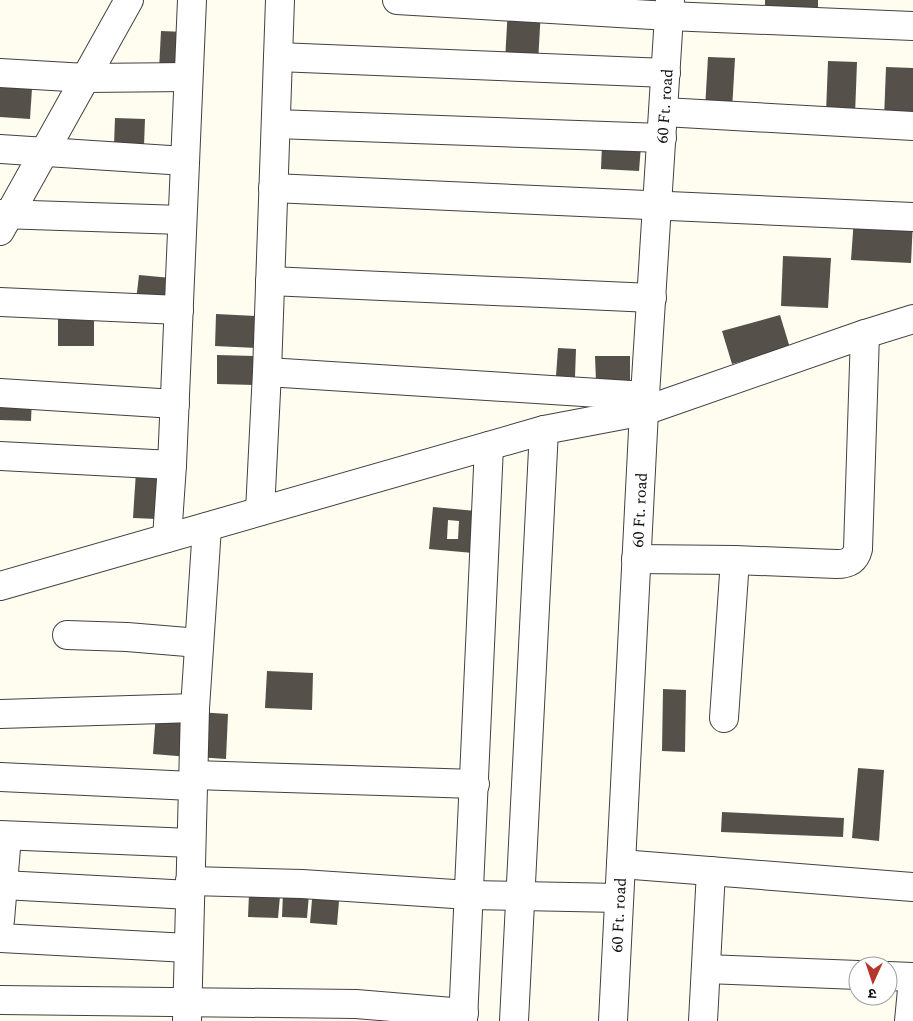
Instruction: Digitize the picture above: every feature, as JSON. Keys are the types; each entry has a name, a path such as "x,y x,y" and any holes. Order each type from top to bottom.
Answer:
{"street":[{"path":"3,220 44,152 129,0"},
{"path":"167,538 175,404 192,0"},
{"path":"260,512 267,372 280,0"},
{"path":"397,0 669,8 913,26"},
{"name":"60 Ft. road","path":"613,1021 636,559 669,8"},
{"path":"278,57 666,73"},
{"path":"0,73 86,78 188,77"},
{"path":"664,112 913,126"},
{"path":"276,124 662,138"},
{"path":"0,149 185,162"},
{"path":"273,188 913,217"},
{"path":"3,220 182,220"},
{"path":"270,281 652,298"},
{"path":"0,302 179,310"},
{"path":"0,586 544,430 645,403 913,319"},
{"path":"636,559 846,564 853,560 857,554 865,334"},
{"path":"267,372 645,403"},
{"path":"0,393 175,404"},
{"path":"514,1021 544,430"},
{"path":"0,1000 187,1012 356,1004 463,1017 490,446"},
{"path":"0,456 172,465"},
{"path":"187,1012 194,708 207,527"},
{"path":"724,718 735,560"},
{"path":"67,635 127,637 199,643"},
{"path":"0,714 194,708"},
{"path":"0,777 474,784"},
{"path":"0,920 4,835 191,843"},
{"path":"621,864 913,887"},
{"path":"702,1021 711,870"},
{"path":"3,885 190,888 302,884 469,895 619,898"},
{"path":"0,938 188,948"},
{"path":"706,970 848,975"},
{"path":"898,977 913,978 909,1021"}],"building":[{"path":"765,0 818,0 818,10 765,9"},
{"path":"508,7 541,9 538,63 505,61"},
{"path":"161,31 185,32 182,71 159,70"},
{"path":"708,57 735,58 732,110 705,109"},
{"path":"828,61 857,62 855,115 826,113"},
{"path":"886,67 913,68 913,120 884,119"},
{"path":"0,86 32,88 30,119 0,117"},
{"path":"115,118 145,119 144,146 114,145"},
{"path":"602,144 641,146 639,171 601,169"},
{"path":"854,218 913,221 911,263 851,260"},
{"path":"783,256 831,258 828,308 781,306"},
{"path":"139,275 171,278 167,304 136,301"},
{"path":"58,314 94,314 94,346 58,346"},
{"path":"216,314 257,316 256,348 215,346"},
{"path":"780,315 790,348 732,364 722,331"},
{"path":"558,348 576,349 575,377 556,376"},
{"path":"217,355 254,356 254,385 217,384"},
{"path":"595,356 630,356 630,381 596,381"},
{"path":"0,397 32,397 31,421 0,420"},
{"path":"136,471 159,472 157,519 133,518"},
{"path":"433,507 476,511 473,553 429,549","holes":["448,520 459,521 458,539 447,539"]},
{"path":"267,671 313,673 312,710 265,708"},
{"path":"663,689 686,690 685,752 662,751"},
{"path":"156,712 192,714 189,757 153,754"},
{"path":"198,712 228,714 226,759 196,757"},
{"path":"858,768 884,770 879,841 852,838"},
{"path":"722,812 844,818 843,837 721,832"},
{"path":"313,888 340,889 337,925 310,923"},
{"path":"283,893 309,894 307,918 282,917"},
{"path":"249,894 280,896 278,918 248,917"}]}
